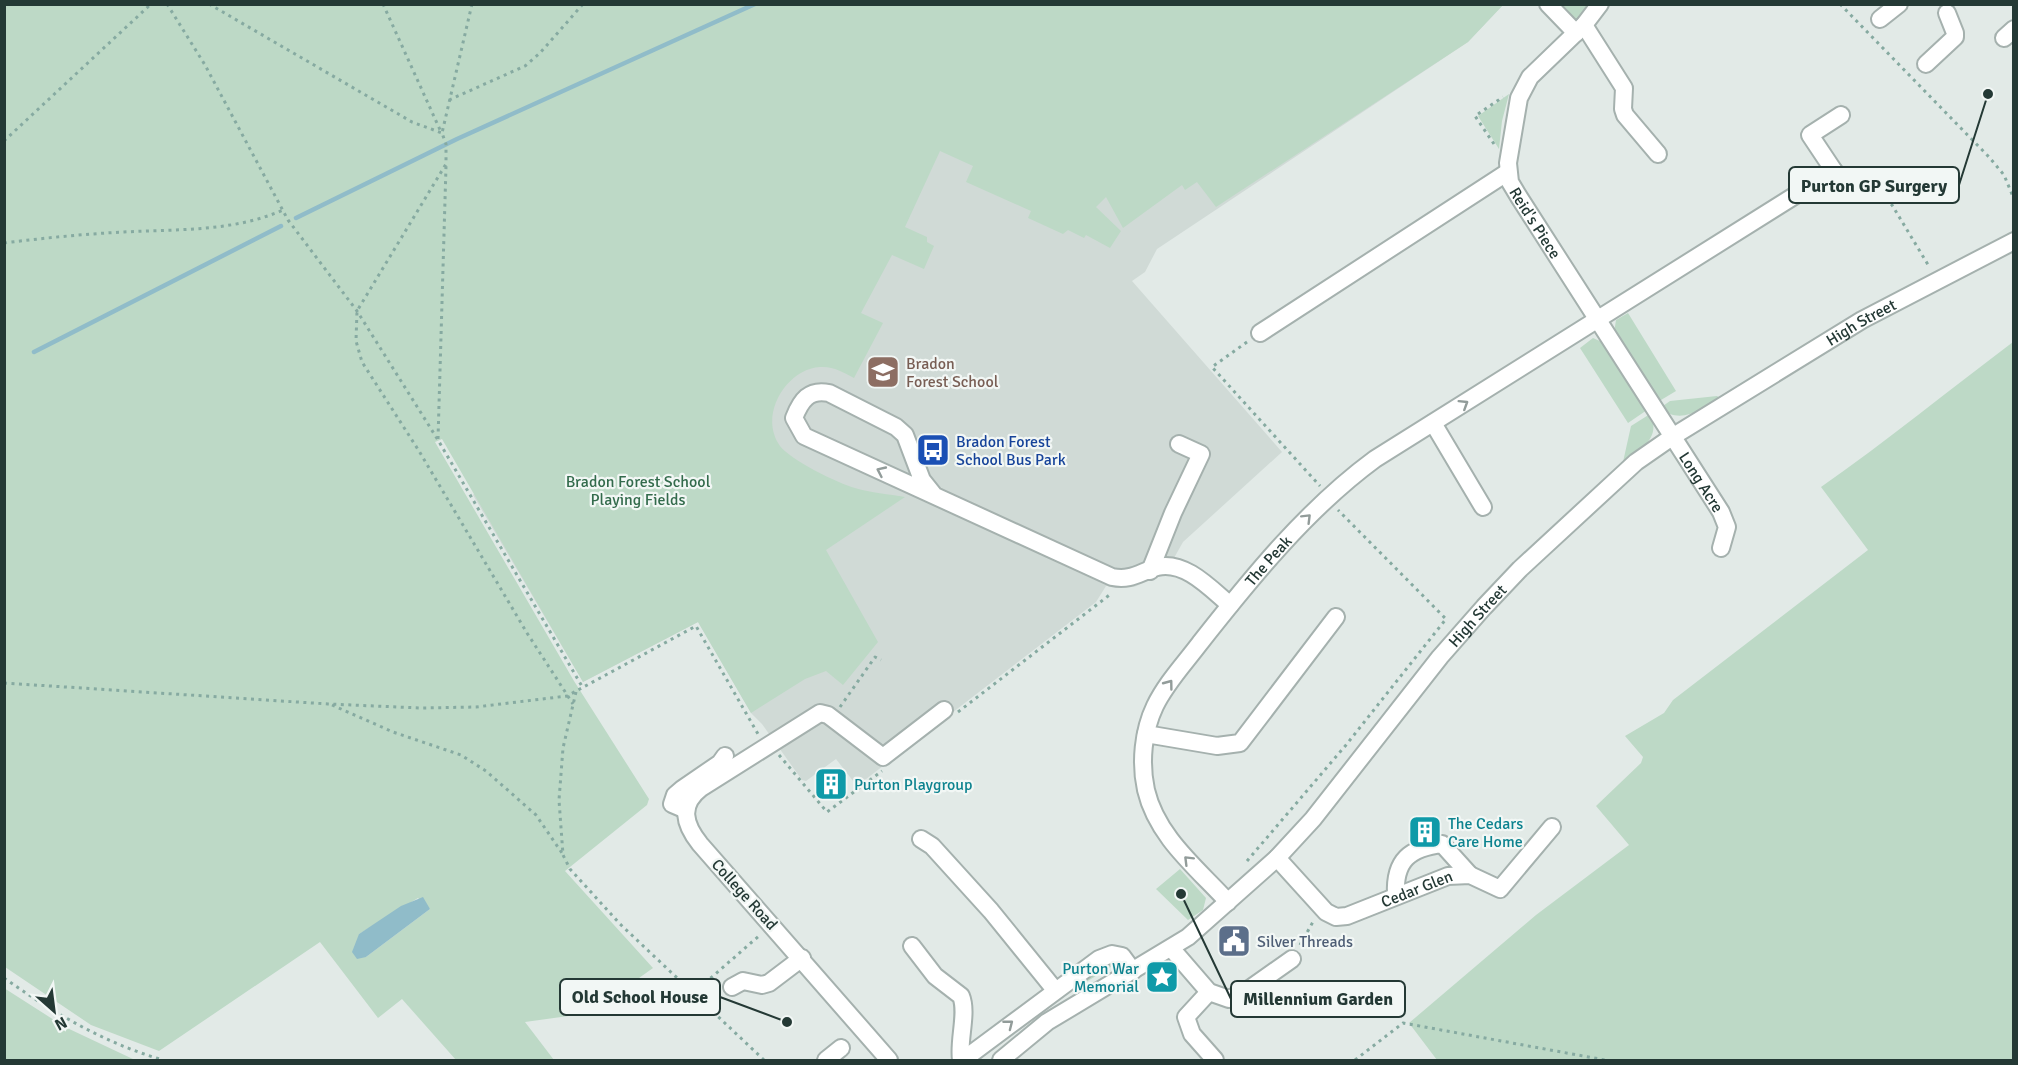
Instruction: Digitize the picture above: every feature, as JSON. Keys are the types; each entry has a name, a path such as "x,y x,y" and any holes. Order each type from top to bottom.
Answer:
{"street":[{"path":"1548,4 1580,29 1624,88 1625,116 1658,154"},
{"path":"1260,333 1508,167 1516,109 1530,77 1580,29 1600,4"},
{"path":"1880,19 1899,4"},
{"path":"1926,64 1954,38 1955,33 1946,7"},
{"path":"1598,319 1795,196 1844,181 1810,135 1841,115"},
{"name":"Reid's Piece","path":"1508,167 1519,197 1672,437"},
{"name":"High Street","path":"1007,1058 1047,1022 1171,948 1228,902 1276,858 1312,819 1440,657 1484,607 1520,570 1636,462 1672,437 1862,320 2013,241"},
{"name":"The Peak","path":"1228,902 1171,843 1160,825 1145,784 1143,768 1146,734 1159,697 1230,605 1293,532 1329,496 1375,459 1598,319"},
{"path":"934,495 922,480 905,435 896,427 829,393 819,391 808,394 799,404 794,418 804,436 1112,577 1123,579 1158,567 1186,571 1230,605"},
{"path":"1433,423 1483,507"},
{"name":"Long Acre","path":"1672,437 1735,530 1721,548"},
{"path":"1149,571 1201,454 1179,444"},
{"path":"1146,734 1217,746 1240,743 1336,617"},
{"path":"686,810 695,793 814,715 824,713 883,757 944,710"},
{"name":"College Road","path":"725,756 720,763 675,795 672,804 686,810 686,821 696,838 889,1060"},
{"name":"Cedar Glen","path":"1321,908 1336,917 1347,916 1448,876 1470,875 1500,889 1552,827"},
{"path":"921,839 932,846 991,911 1055,990"},
{"path":"1396,895 1401,863 1419,847 1442,844 1470,875"},
{"path":"1276,858 1321,908"},
{"path":"912,946 934,976 958,991 963,1000 958,1044 962,1060 1099,959 1112,954 1122,956 1133,971"},
{"path":"1171,948 1209,992 1229,999 1292,959"},
{"path":"732,987 743,981 762,985 769,983 802,958"},
{"path":"1209,992 1186,1017 1192,1034 1215,1060"},
{"path":"826,1060 841,1048"}],"path":[{"path":"4,141 151,4"},
{"path":"167,4 205,65 283,210 357,311 438,440 583,688"},
{"path":"209,4 412,123 442,133"},
{"path":"383,4 446,144 438,440"},
{"path":"442,133 472,4"},
{"path":"449,100 525,66 540,53 583,4"},
{"path":"1840,4 1989,157 2004,175 2013,199"},
{"path":"1503,97 1474,116 1508,167"},
{"path":"446,164 357,311 356,341 362,362 573,704"},
{"path":"1844,181 1892,205 1929,268"},
{"path":"4,243 121,232 230,226 262,219 283,210"},
{"path":"1246,862 1325,771 1446,619 1335,506 1329,496 1287,453 1212,367 1260,333"},
{"path":"4,683 328,704 443,708 567,696 696,626 759,736 773,742"},
{"path":"563,855 559,800 563,748 576,692"},
{"path":"328,704 393,732 461,755 486,771 537,815 570,869 591,893 668,971 764,1060"},
{"path":"1292,959 1321,908"},
{"path":"692,991 705,983 772,924"},
{"path":"4,978 63,1017 111,1042 163,1060"},
{"path":"1355,1060 1403,1023 1605,1060"}],"shaded area":[{"name":"Bradon Forest School","path":"1503,5 1468,42 1157,249 1145,272 1132,281 1282,452 1183,542 1165,574 1134,587 1106,586 1096,602 857,786 836,759 806,781 802,780 762,724 751,713 698,622 583,682 473,495 776,97"}],"green space":[{"name":"Bradon Forest School Playing Fields","path":"5,5 1503,5 1468,42 1216,207 1197,182 1185,190 1182,185 1123,228 1106,197 1096,207 1121,231 1110,248 1086,235 1084,238 1068,230 1063,234 1028,218 1031,211 966,182 973,166 940,151 905,227 927,237 927,242 934,246 924,269 892,255 861,313 883,323 854,378 829,367 808,370 796,376 787,385 774,408 772,421 774,434 780,446 793,457 848,486 905,497 826,550 878,642 843,685 826,671 805,679 751,713 698,622 583,682 442,439 435,442 574,681 649,799 647,805 565,871 653,968 590,1013 525,1022 554,1060 456,1060 402,999 378,1018 320,942 159,1051 91,1025 5,967","holes":["418,898 430,909 366,957 359,934"]},
{"path":"1554,5 1589,5 1574,22"},
{"path":"1509,94 1502,121 1499,149 1478,116"},
{"path":"1628,313 1676,391 1656,403 1614,333 1616,320"},
{"path":"1593,338 1602,342 1647,410 1628,423 1580,348"},
{"path":"2013,342 2013,1060 1437,1060 1409,1023 1536,915 1629,845 1596,806 1641,763 1643,757 1625,736 1664,713 1673,700 1868,550 1821,487"},
{"path":"1717,396 1720,398 1690,414 1675,415 1660,408 1670,401"},
{"path":"1650,414 1653,422 1651,437 1642,448 1623,462 1631,426"},
{"path":"1180,869 1206,898 1203,910 1188,920 1156,889"},
{"path":"1105,964 1114,965 1058,999"},
{"path":"4,988 65,1027 135,1060 5,1060"}],"water":[{"path":"423,897 430,909 366,957 357,959 352,952 359,934 401,906"}],"waterway":[{"path":"296,218 457,139 755,4"},
{"path":"34,352 281,226"}],"place":[{"name":"Purton GP Surgery","path":"1988,94"},
{"name":"Bradon Forest School","path":"883,372"},
{"name":"Bradon Forest School Bus Park","path":"933,450"},
{"name":"Purton Playgroup","path":"831,784"},
{"name":"The Cedars Care Home","path":"1425,832"},
{"name":"Millennium Garden","path":"1181,894"},
{"name":"Silver Threads","path":"1234,941"},
{"name":"Purton War Memorial","path":"1162,977"},
{"name":"Old School House","path":"787,1022"}]}
